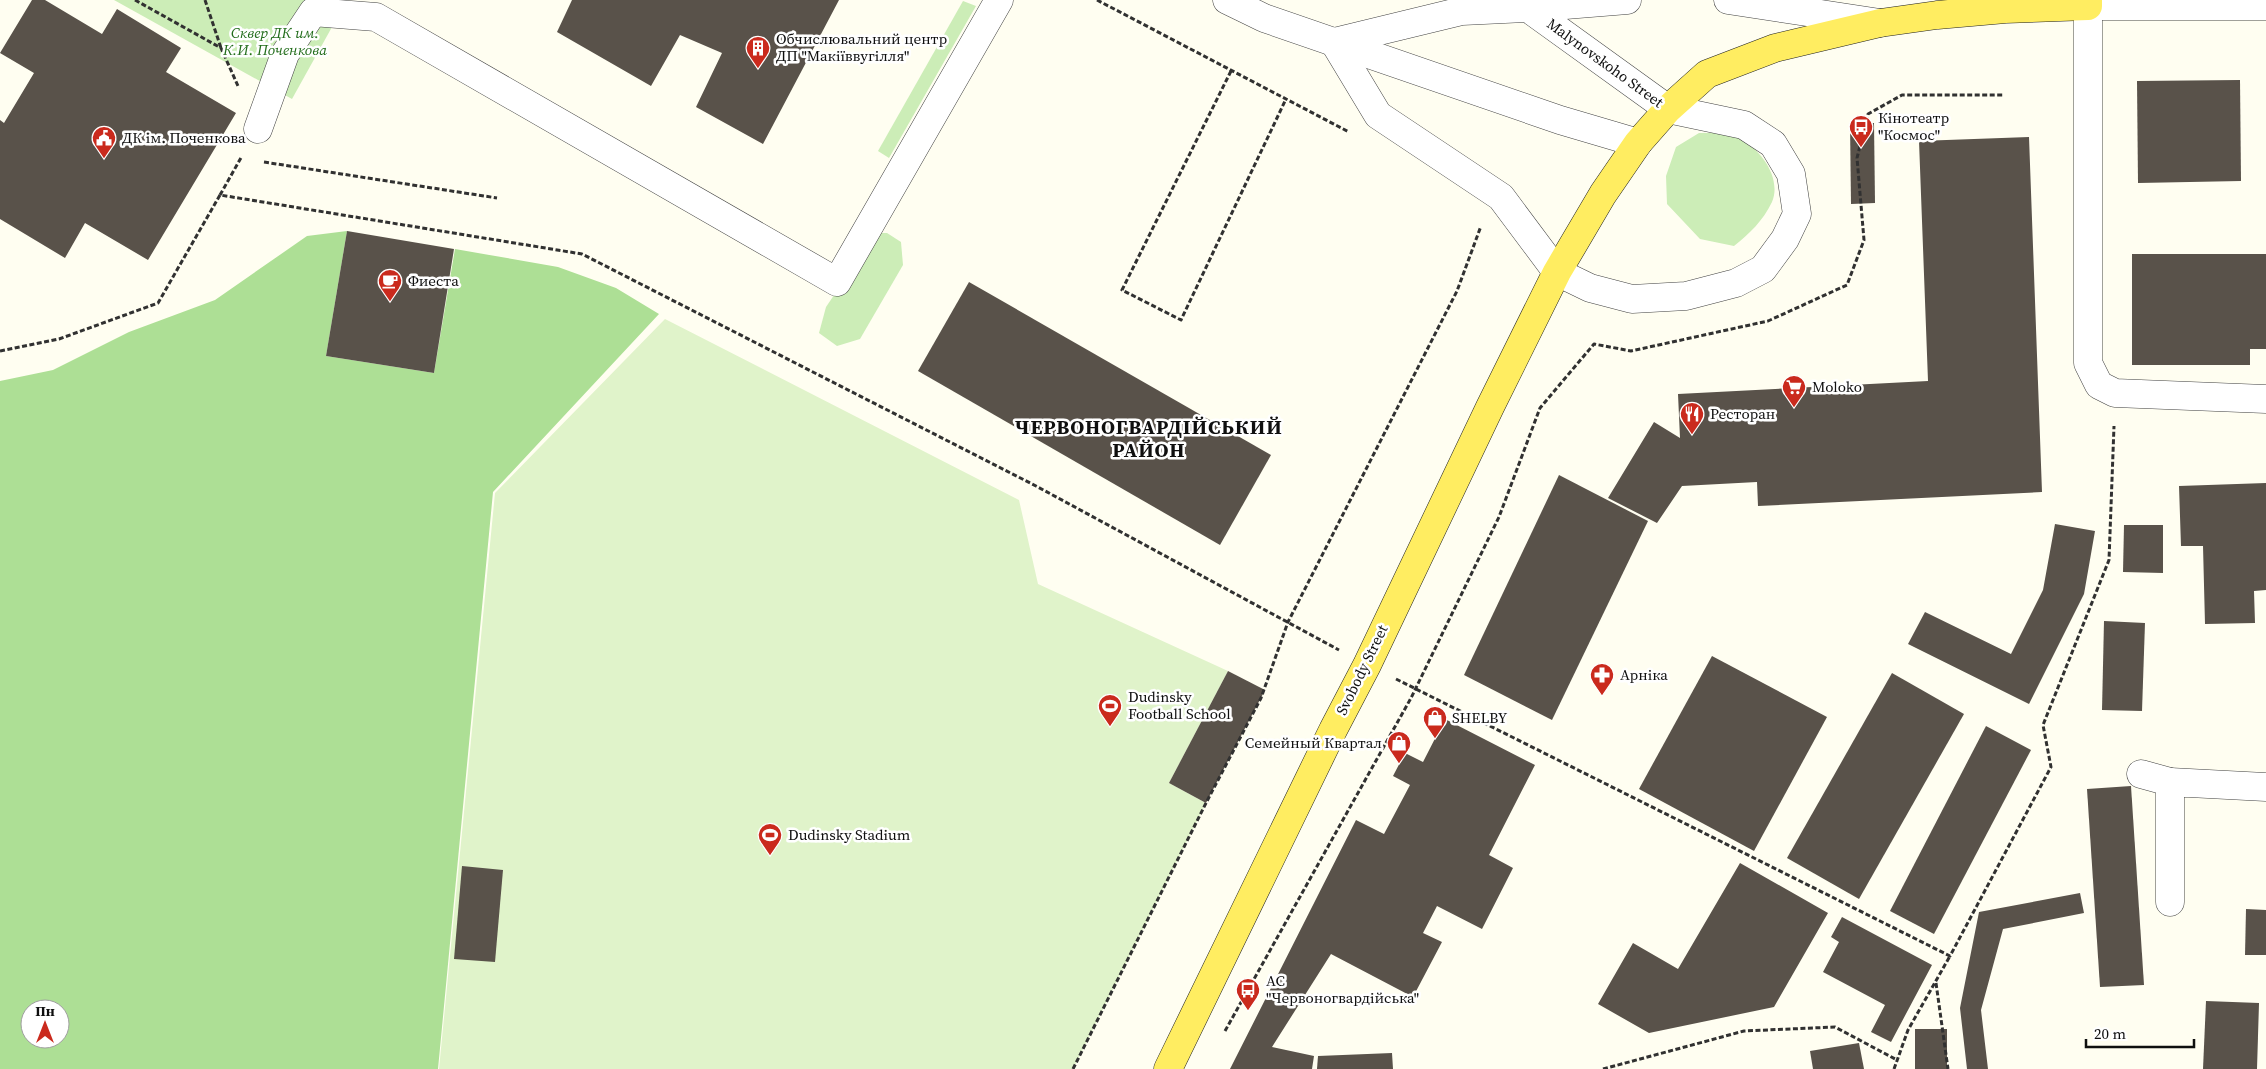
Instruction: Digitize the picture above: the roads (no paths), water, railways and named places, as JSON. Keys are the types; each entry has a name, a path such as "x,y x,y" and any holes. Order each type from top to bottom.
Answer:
{"main road":[{"path":"1880,22 2005,9 2088,3"},
{"name":"Svobody Street","path":"1168,1069 1557,272 1603,194 1638,142 1668,109 1708,74 1775,48 1880,22"}],"street":[{"path":"258,129 285,54 313,12 376,16 837,282 998,0"},
{"path":"1227,0 1264,18 1560,120 1638,142"},
{"path":"1334,42 1462,11 1510,6 1627,0"},
{"path":"1728,0 1880,22"},
{"path":"2266,6 2088,3 2088,363 2099,385 2116,393 2266,399"},
{"name":"Malynovskoho Street","path":"1510,6 1668,109"},
{"path":"1334,42 1378,115 1501,196 1557,272 1590,288 1632,298 1686,296 1736,283 1763,268 1785,239 1797,214 1791,174 1773,144 1744,125 1668,109"},
{"path":"2141,774 2170,782 2266,787"},
{"path":"2170,782 2170,902"}],"place":[{"name":"Обчислювальний центр ДП \"Макіїввугілля\"","path":"758,69"},
{"name":"Кінотеатр \"Космос\"","path":"1861,148"},
{"name":"ДК ім. Поченкова","path":"104,159"},
{"name":"Фиеста","path":"390,302"},
{"name":"Moloko","path":"1794,408"},
{"name":"Ресторан","path":"1692,435"},
{"name":"Арніка","path":"1602,696"},
{"name":"Dudinsky Football School","path":"1110,727"},
{"name":"SHELBY","path":"1435,739"},
{"name":"Семейный Квартал","path":"1399,764"},
{"name":"Dudinsky Stadium","path":"770,856"},
{"name":"АС \"Червоногвардійська\"","path":"1248,1011"}],"district":[{"name":"ЧЕРВОНОГВАРДІЙСЬКИЙ РАЙОН","path":"1149,438"}],"park label":[{"name":"Сквер ДК им. К.И. Поченкова","path":"275,42"}]}
